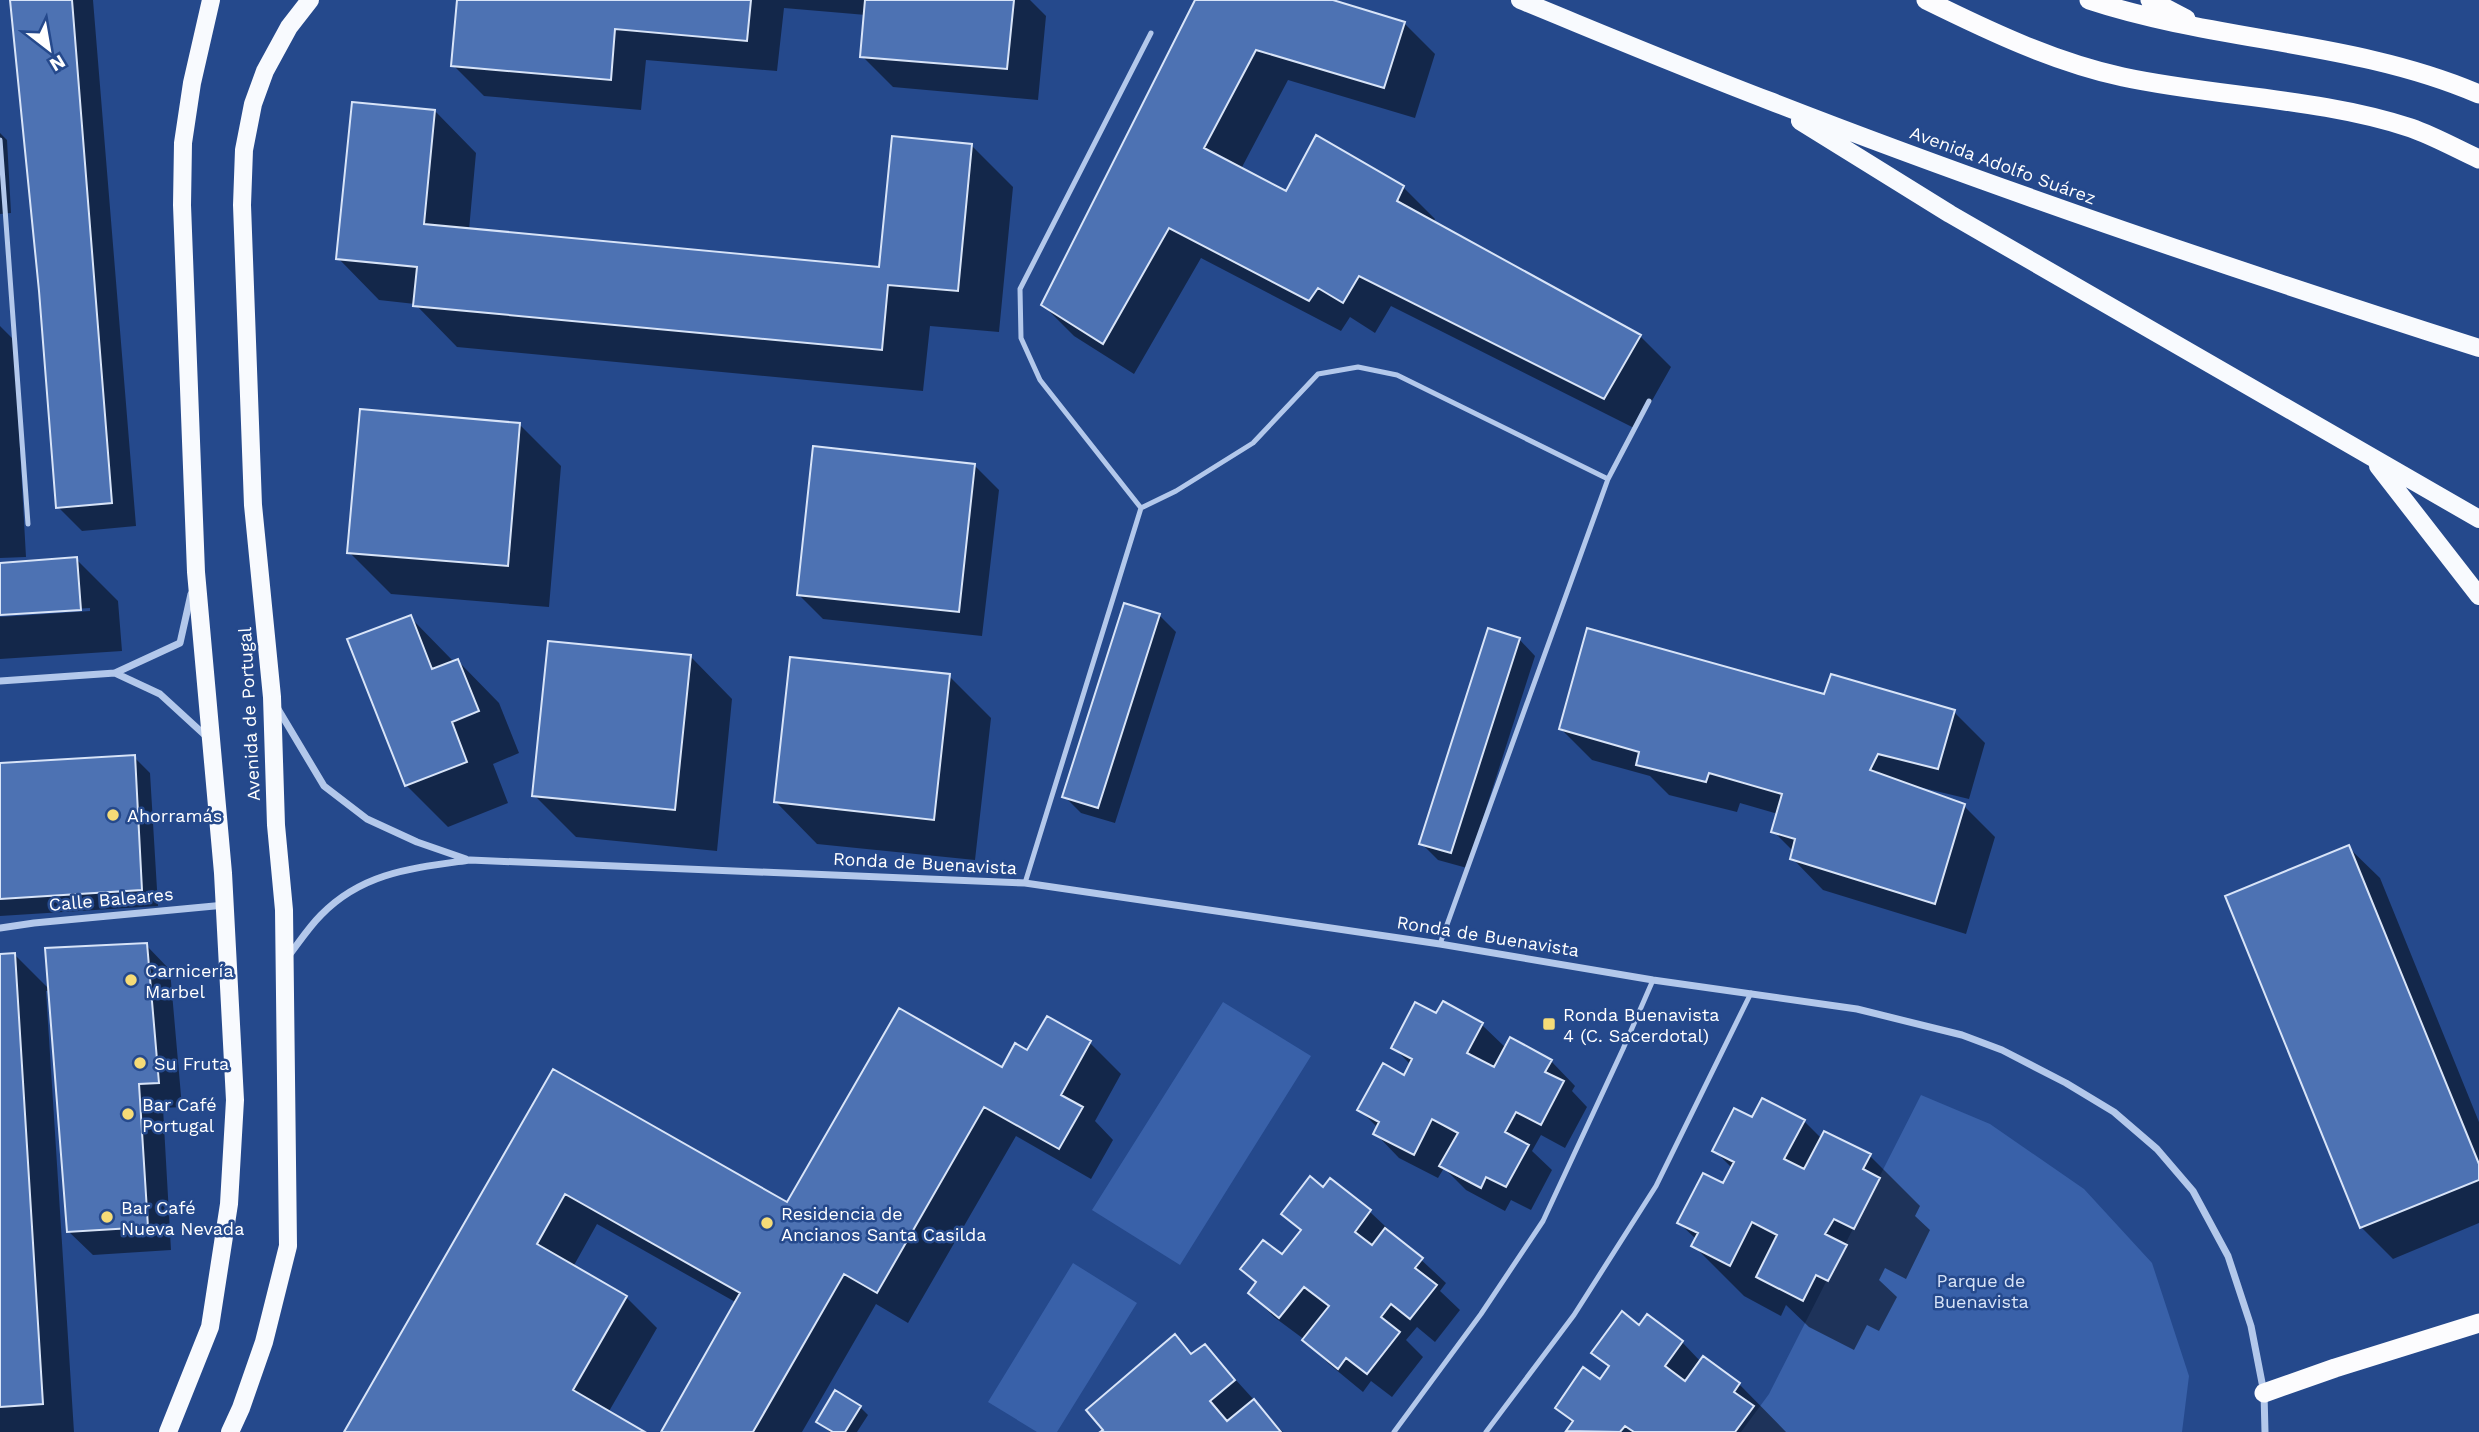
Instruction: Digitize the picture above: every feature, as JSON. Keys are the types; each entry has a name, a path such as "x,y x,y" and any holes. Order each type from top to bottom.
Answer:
{"highway":[{"path":"1926,0 2007,39 2123,77 2364,116 2413,129 2479,159"},
{"path":"2089,0 2131,14 2397,64 2479,94"},
{"path":"2150,0 2209,30"},
{"path":"2264,1392 2479,1322"}],"main road":[{"name":"Avenida de Portugal","path":"168,1432 210,1327 229,1204 235,1100 225,905 213,743 196,572 182,205 183,144 192,83 211,0"},
{"name":"Avenida de Portugal","path":"230,1432 264,1342 288,1246 284,910 276,825 272,697 253,505 242,205 244,150 253,104 265,71 289,27 310,0"},
{"name":"Avenida Adolfo Suárez","path":"1520,0 1769,101 2037,200 2255,277 2479,348"},
{"path":"1769,101 1950,214 2479,519"},
{"path":"2371,458 2479,596"}],"street":[{"path":"0,681 115,673 180,643 196,572"},
{"path":"115,673 160,694 213,743"},
{"name":"Ronda de Buenavista","path":"272,697 324,786 367,819 417,842 470,860"},
{"name":"Ronda de Buenavista","path":"285,962 320,915 356,887 398,871 470,860 1025,883 1857,1009 1962,1035 2001,1050 2066,1083 2114,1112 2157,1149 2193,1191 2228,1256 2252,1326 2264,1392 2265,1432"},
{"name":"Calle Baleares","path":"0,928 225,905"}],"lane":[{"path":"1141,508 1040,380 1021,338 1020,289 1151,33"},
{"path":"0,140 3,228 28,524"},
{"path":"1025,883 1141,508 1176,491 1253,443 1318,374 1358,367 1398,374 1608,479"},
{"path":"1440,944 1608,479 1649,401"},
{"path":"1394,1432 1481,1314 1543,1221 1653,980"},
{"path":"1486,1432 1574,1315 1656,1186 1751,993"}],"green space":[{"path":"1223,1002 1311,1056 1180,1265 1092,1210"},
{"name":"Parque de Buenavista","path":"1921,1095 1990,1124 2084,1189 2152,1263 2189,1376 2182,1432 1741,1432 1769,1394"},
{"path":"1073,1263 1137,1303 1057,1432 1037,1432 988,1402"}],"building":[{"path":"10,0 72,0 112,503 56,508 39,291"},
{"path":"457,0 751,0 747,41 615,29 611,80 451,66"},
{"path":"865,0 1014,0 1007,69 860,57"},
{"path":"1195,0 1333,0 1405,22 1384,88 1256,50 1204,148 1286,191 1316,135 1404,186 1397,201 1641,335 1604,399 1359,276 1343,303 1318,288 1309,301 1169,228 1103,344 1041,305"},
{"path":"352,102 435,110 424,224 879,267 892,136 972,144 958,291 888,285 882,350 413,306 417,267 336,259"},
{"path":"360,409 520,423 508,566 347,553"},
{"path":"813,446 975,464 959,612 797,595"},
{"path":"77,557 81,610 0,615 0,563"},
{"path":"1124,603 1160,614 1098,808 1062,797"},
{"path":"411,615 432,669 458,659 479,711 452,722 467,762 405,786 347,639"},
{"path":"1488,628 1520,638 1451,853 1419,844"},
{"path":"1587,628 1824,694 1831,674 1955,710 1938,769 1878,754 1870,770 1965,804 1935,904 1790,859 1795,839 1771,832 1782,794 1709,773 1706,782 1636,765 1639,752 1559,729"},
{"path":"548,641 691,655 675,810 532,796"},
{"path":"790,657 950,674 934,820 774,802"},
{"path":"135,755 142,890 0,899 0,763"},
{"path":"2349,845 2479,1164 2479,1180 2360,1228 2225,896"},
{"path":"147,943 159,1083 139,1084 148,1227 67,1232 45,948"},
{"path":"15,953 43,1404 0,1407 0,954"},
{"path":"1443,1001 1483,1023 1467,1053 1494,1067 1510,1037 1552,1060 1545,1072 1564,1081 1541,1125 1516,1112 1505,1132 1529,1145 1506,1187 1486,1177 1481,1188 1439,1166 1458,1133 1432,1119 1414,1155 1373,1134 1379,1122 1357,1110 1383,1063 1404,1075 1412,1059 1391,1048 1415,1002 1436,1013"},
{"name":"Residencia de Ancianos Santa Casilda","path":"899,1008 1002,1067 1015,1043 1027,1050 1047,1016 1091,1041 1061,1095 1083,1107 1059,1149 984,1107 877,1293 844,1274 753,1432 661,1432 740,1293 565,1194 537,1244 627,1296 573,1390 645,1432 344,1432 553,1069 787,1202"},
{"name":"Residencia de Ancianos Santa Casilda","path":"899,1008 1002,1067 1015,1043 1027,1050 1047,1016 1091,1041 1061,1095 1083,1107 1059,1149 984,1107 877,1293 844,1274 753,1432 661,1432 740,1293 565,1194 537,1244 627,1296 573,1390 645,1432 344,1432 553,1069 787,1202"},
{"path":"1762,1098 1805,1120 1784,1159 1804,1169 1824,1131 1871,1154 1863,1169 1880,1178 1854,1229 1834,1219 1825,1234 1847,1245 1828,1281 1816,1275 1803,1301 1756,1277 1777,1235 1752,1222 1730,1266 1691,1246 1698,1233 1677,1223 1703,1173 1723,1183 1734,1162 1712,1151 1734,1108 1752,1117"},
{"path":"1310,1176 1323,1187 1330,1178 1371,1210 1355,1232 1372,1245 1385,1228 1423,1258 1415,1268 1437,1285 1410,1319 1391,1304 1381,1317 1400,1332 1367,1374 1346,1358 1338,1369 1302,1340 1329,1306 1304,1287 1279,1318 1248,1293 1256,1282 1240,1269 1263,1240 1282,1254 1301,1230 1281,1214"},
{"path":"1622,1311 1639,1325 1647,1314 1683,1341 1665,1366 1685,1381 1703,1356 1740,1383 1734,1392 1754,1406 1735,1432 1634,1432 1625,1426 1620,1432 1566,1431 1573,1421 1555,1408 1583,1367 1600,1379 1609,1366 1591,1353"},
{"path":"1175,1334 1191,1354 1205,1344 1235,1380 1210,1401 1227,1421 1254,1399 1281,1432 1100,1432 1103,1430 1086,1410"},
{"path":"835,1390 861,1406 845,1432 833,1432 816,1422"}],"place":[{"name":"Ahorramás","path":"113,815"},
{"name":"Carnicería Marbel","path":"131,980"},
{"name":"Ronda Buenavista 4 (C. Sacerdotal)","path":"1549,1024"},
{"name":"Su Fruta","path":"140,1063"},
{"name":"Bar Café Portugal","path":"128,1114"},
{"name":"Bar Café Nueva Nevada","path":"107,1217"},
{"name":"Residencia de Ancianos Santa Casilda","path":"767,1223"}]}
